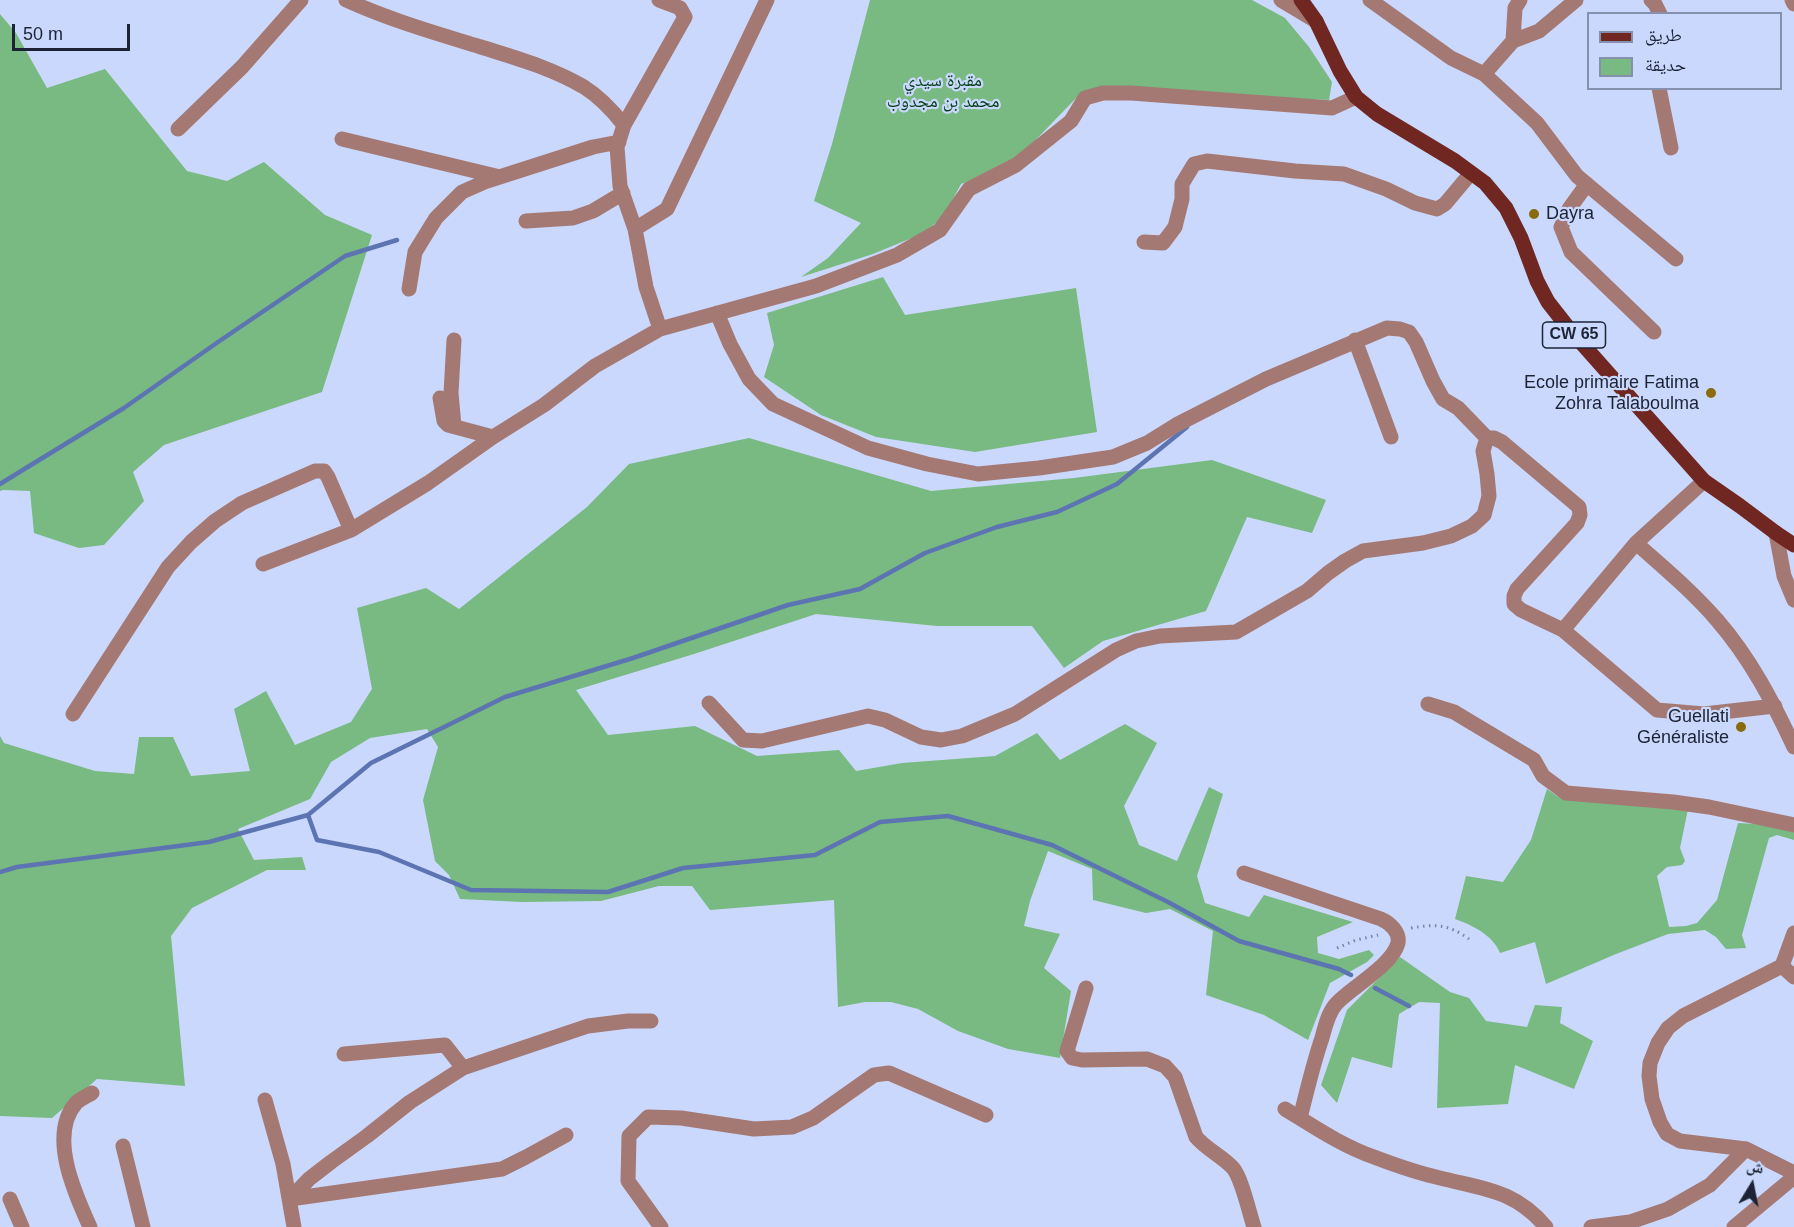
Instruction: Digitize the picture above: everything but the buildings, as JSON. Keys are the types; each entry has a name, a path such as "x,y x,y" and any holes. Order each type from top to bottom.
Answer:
{"main road":[{"path":"1300,0 1316,21 1340,71 1356,97"},
{"name":"CW 65","path":"1356,97 1377,114 1455,161 1485,183 1506,208 1521,238 1537,281 1548,302 1569,330 1704,481 1776,534 1794,544"}],"street":[{"path":"178,129 242,67 301,0"},
{"path":"346,0 380,15 522,60 562,76 585,88 608,105 624,125"},
{"path":"659,0 680,8 685,17 624,125 617,147 620,186 635,229 646,287 660,329"},
{"path":"635,229 667,209 767,0"},
{"path":"1281,0 1316,21"},
{"path":"1370,0 1451,57 1484,74 1537,123 1577,176 1676,259"},
{"path":"1513,41 1515,8 1520,0"},
{"path":"1484,74 1513,41 1539,32 1576,0"},
{"path":"1791,0 1794,4"},
{"path":"1659,90 1671,148"},
{"path":"263,564 351,530 428,483 492,437 544,405 595,366 660,329 816,286 897,255 940,230 956,211 969,189 1016,165 1071,121 1085,98 1103,93 1131,93 1332,108 1356,97"},
{"path":"342,139 501,177"},
{"path":"408,289 415,252 436,218 462,192 593,147 619,142"},
{"path":"1144,242 1163,243 1175,227 1182,199 1182,184 1194,164 1207,161 1344,174 1386,189 1415,203 1437,209 1445,204 1472,173"},
{"path":"1587,184 1569,209 1561,227 1570,252 1654,332"},
{"path":"526,221 573,218 593,211 623,193"},
{"path":"717,313 730,344 749,379 773,405 868,448 927,464 978,474 1113,457 1147,442 1266,379 1355,340 1387,328 1410,332 1443,399 1458,408 1487,438 1494,438 1502,442 1579,507 1580,515 1577,524 1517,589 1514,604 1521,610 1563,630 1657,710 1704,714 1774,706"},
{"path":"454,340 451,393 454,426"},
{"path":"1355,340 1391,437"},
{"path":"440,398 444,420 448,425 492,437"},
{"path":"709,703 743,740 762,741 868,716 885,720 921,737 941,740 962,736 1015,714 1106,656 1136,641 1160,636 1236,632 1307,591 1328,573 1363,551 1423,543 1451,536 1473,526 1484,515 1489,496 1483,451 1487,438"},
{"path":"73,714 168,567 191,542 242,503 315,471 324,471 351,530"},
{"path":"1563,630 1636,543 1704,481"},
{"path":"1776,534 1784,576 1794,600"},
{"path":"1636,543 1696,597 1718,621 1750,665 1794,747"},
{"path":"1428,704 1454,712 1534,760 1543,776 1566,793 1685,804 1794,825"},
{"path":"1244,873 1371,915 1388,923 1395,931 1398,943 1379,968 1336,1004 1329,1014 1300,1118"},
{"path":"1734,1227 1794,1175 1746,1149 1680,1141 1667,1134 1652,1099 1650,1063 1663,1035 1683,1016 1782,966 1794,933"},
{"path":"1782,966 1794,977"},
{"path":"1086,988 1067,1051 1072,1058 1147,1059 1165,1066 1174,1077 1196,1137 1232,1167 1238,1177 1254,1227"},
{"path":"290,1199 309,1179 410,1102 463,1068 588,1026 651,1021"},
{"path":"344,1054 445,1045 463,1068"},
{"path":"661,1227 628,1181 629,1136 648,1117 681,1118 754,1129 792,1127 813,1118 874,1075 890,1073 986,1115"},
{"path":"90,1227 71,1184 65,1154 65,1122 77,1102 92,1093"},
{"path":"265,1100 283,1164 294,1227"},
{"path":"1285,1108 1352,1149 1372,1157 1510,1197 1535,1214 1546,1227"},
{"path":"290,1199 502,1169 566,1135"},
{"path":"123,1146 143,1227"},
{"path":"1591,1227 1630,1222 1668,1209 1710,1185 1746,1149"},
{"path":"10,1199 22,1227"}],"path":[{"path":"1337,948 1356,940 1395,931 1438,925 1456,930 1469,939"}],"green space":[{"name":"مقبرة سيدي محمد بن مجدوب","path":"870,0 1252,0 1285,18 1309,47 1332,82 1329,100 1110,90 1082,92 1022,154 994,171 961,184 943,218 919,235 873,254 801,277 828,258 861,223 814,201 832,144"},
{"path":"0,14 16,33 47,88 105,69 187,171 227,181 264,162 325,215 372,235 322,392 164,445 133,472 144,501 104,545 79,548 34,533 30,491 0,491"},
{"path":"883,277 905,315 1076,288 1097,432 975,452 876,437 821,415 764,377 774,345 767,313"},
{"path":"749,438 931,491 1074,478 1212,460 1326,500 1312,533 1247,517 1206,611 1103,641 1064,668 1032,626 937,626 816,614 576,690 608,735 695,726 757,756 839,750 856,771 902,763 995,756 1037,733 1060,760 1125,724 1157,743 1124,806 1139,845 1177,861 1209,787 1223,794 1197,876 1205,903 1249,917 1264,895 1353,922 1317,937 1318,953 1339,959 1369,950 1374,955 1367,962 1330,983 1308,1040 1264,1015 1206,995 1213,931 1170,909 1146,913 1093,900 1092,869 1048,851 1030,901 1024,926 1060,934 1044,968 1071,991 1060,1058 1008,1049 958,1031 918,1009 891,1002 865,1002 838,1007 834,900 710,910 692,886 659,886 601,901 522,902 460,899 449,875 435,861 423,800 438,747 427,729 370,738 331,762 310,799 238,829 254,860 302,857 306,870 267,870 192,908 171,936 185,1086 97,1079 52,1118 0,1116 0,736 4,743 95,771 134,774 139,737 173,737 191,776 250,771 234,709 266,691 295,745 351,722 372,689 357,608 426,588 459,609 587,507 629,464"},
{"path":"1547,789 1557,796 1573,800 1688,809 1680,848 1685,861 1682,865 1667,867 1657,876 1669,927 1697,923 1717,900 1738,823 1794,832 1794,840 1777,835 1769,838 1742,935 1746,948 1726,949 1716,937 1705,930 1668,934 1546,984 1535,942 1500,953 1487,936 1455,919 1466,876 1503,882 1531,840"},
{"path":"1400,957 1450,992 1469,998 1486,1021 1527,1027 1535,1005 1562,1007 1560,1023 1593,1041 1574,1089 1515,1065 1508,1104 1437,1108 1440,1003 1419,1002 1399,1014 1392,1068 1352,1057 1337,1103 1321,1085 1347,1010"}],"waterway":[{"path":"0,484 124,408 345,256 397,240"},
{"path":"0,872 17,867 209,842 308,815 371,763 505,697 633,658 788,605 860,589 925,553 997,527 1057,512 1117,484 1187,427"},
{"path":"308,815 317,840 379,852 471,890 608,892 683,868 815,855 880,822 948,816 1052,845 1168,902 1239,941 1339,969 1351,975"},
{"path":"1375,988 1409,1006"}],"place":[{"name":"Dayra","path":"1534,214"},
{"name":"Ecole primaire Fatima Zohra Talaboulma","path":"1711,393"},
{"name":"Guellati Généraliste","path":"1741,727"}]}
